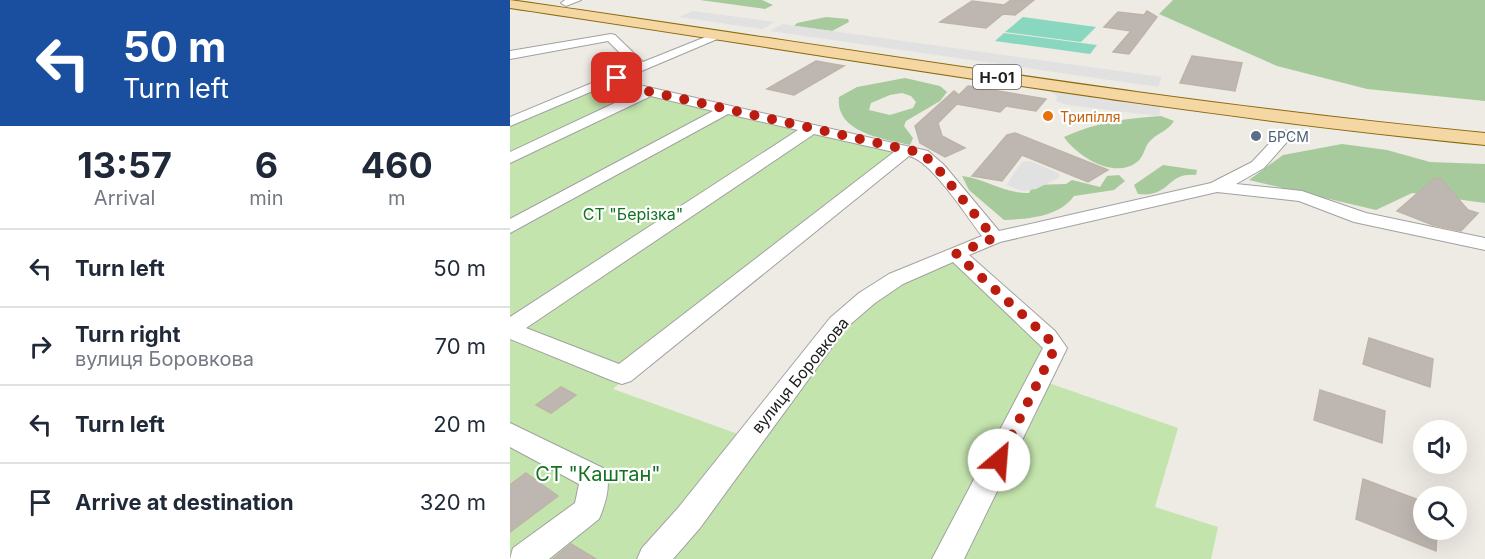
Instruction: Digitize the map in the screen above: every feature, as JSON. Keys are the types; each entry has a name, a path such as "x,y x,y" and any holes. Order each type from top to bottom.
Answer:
{"main road":[{"name":"Н-01","path":"542,0 571,2 1241,104 1485,128"},
{"name":"Н-01","path":"510,4 1198,106 1485,139"}],"street":[{"path":"510,122 591,86 642,68 718,35"},
{"path":"510,55 611,37 642,68"},
{"path":"617,78 625,86 922,153 938,169 994,238"},
{"path":"510,158 651,92"},
{"path":"510,227 727,109"},
{"path":"510,329 812,128"},
{"name":"вулиця Боровкова","path":"653,559 688,518 838,323 867,298 896,279 994,238 1217,188 1258,165 1285,135"},
{"path":"510,329 622,375 907,150"},
{"path":"1217,188 1302,196 1361,218 1485,244"},
{"path":"948,559 1055,348 1047,337 956,254"},
{"path":"510,434 595,478 588,510 524,559"}],"green space":[{"path":"700,0 762,0 773,5 765,9"},
{"path":"1173,0 1485,0 1485,101 1367,89 1277,66 1159,14"},
{"path":"826,17 848,19 849,22 832,31 794,26 797,23"},
{"path":"1023,17 1096,27 1081,42 1005,32"},
{"path":"1004,33 1097,45 1090,54 995,41"},
{"path":"617,78 625,86 907,150 613,389 749,438 867,298 956,254 1047,337 1040,380 1178,428 1155,507 1218,527 1211,559 510,559 510,122"},
{"path":"905,78 940,86 947,92 940,101 906,121 904,126 913,138 910,145 875,137 853,126 845,119 840,109 839,97 857,87","holes":["902,93 911,96 916,102 913,108 890,115 869,110 871,103 890,95"]},
{"path":"1161,116 1174,121 1149,142 1137,162 1128,167 1107,167 1097,163 1078,151 1064,137 1111,122"},
{"path":"1342,144 1387,150 1430,162 1485,164 1485,203 1412,193 1376,210 1249,180 1283,155"},
{"path":"1163,165 1197,170 1196,175 1179,177 1157,192 1138,194 1134,185"},
{"path":"1119,175 1125,181 1114,190 1074,196 1068,203 1052,213 1042,216 1004,220 969,190 962,176 1011,191 1029,193 1033,185 1066,184 1072,180 1100,187 1107,176"}],"shaded area":[{"path":"693,11 775,22 762,29 679,17"},
{"path":"783,24 1162,77 1158,87 770,31"},
{"path":"969,76 1161,105 1159,116 1067,105 1056,101 1057,96 1047,90"},
{"path":"1030,161 1060,174 1058,178 1036,189 1023,191 1006,185 1022,162"}],"building":[{"path":"1011,0 1034,0 1015,15 1003,14 986,28 940,22 972,1 1004,5"},
{"path":"1147,11 1157,17 1129,54 1113,52 1131,31 1104,27 1118,12 1144,15"},
{"path":"1192,56 1242,63 1235,91 1180,83"},
{"path":"816,61 844,66 794,95 767,89"},
{"path":"968,86 1046,99 1036,111 1006,106 1000,112 957,104 938,123 942,136 965,148 945,157 920,143 915,126 954,91 959,95"},
{"path":"1015,133 1108,170 1088,182 1022,155 1002,181 972,176 1007,135"},
{"path":"1435,178 1441,179 1468,210 1478,213 1461,231 1433,225 1397,211"},
{"path":"1369,338 1433,359 1430,387 1363,364"},
{"path":"561,387 576,395 551,413 536,405"},
{"path":"1320,390 1385,411 1382,443 1314,420"},
{"path":"526,473 558,496 510,532 510,485"},
{"path":"1363,479 1413,498 1413,540 1437,540 1436,551 1356,519"},
{"path":"571,544 596,559 553,559"}],"place":[{"name":"Трипілля","path":"1048,116"},
{"name":"БРСМ","path":"1256,136"}],"route":[{"path":"617,78 625,86 922,153 938,169 994,238 956,254 1047,337 1055,348 999,460"}],"park label":[{"name":"СТ \"Берізка\"","path":"633,214"},
{"name":"СТ \"Каштан\"","path":"598,474"}]}
